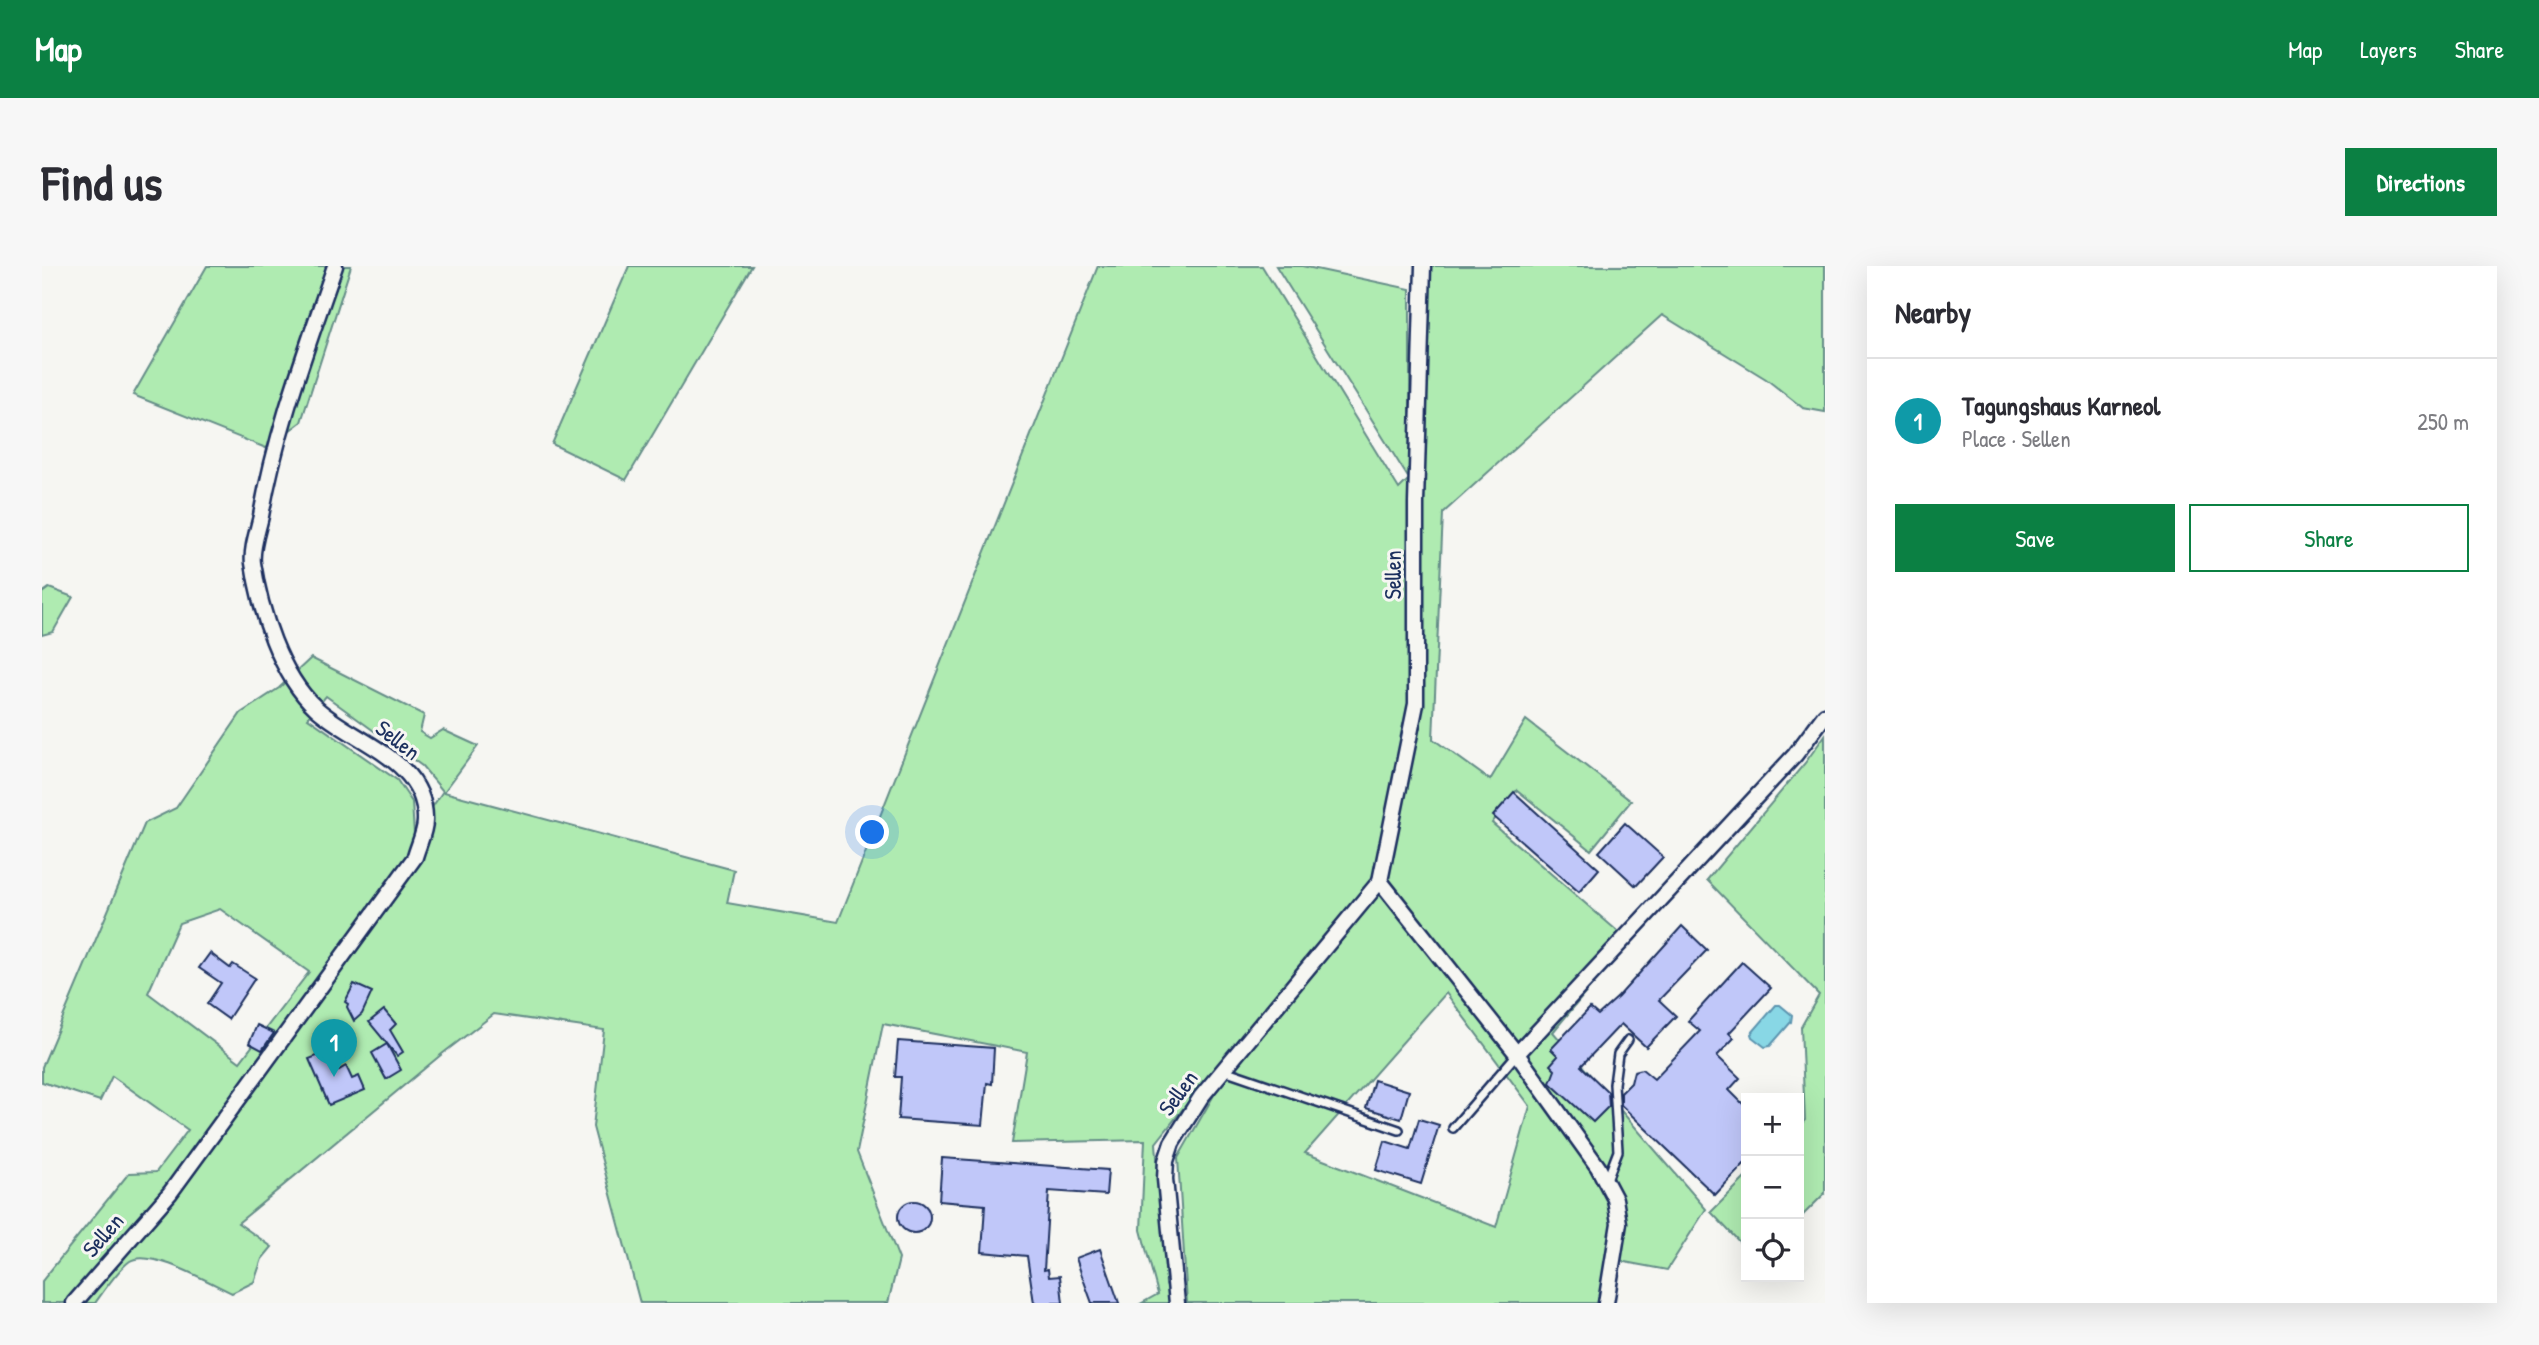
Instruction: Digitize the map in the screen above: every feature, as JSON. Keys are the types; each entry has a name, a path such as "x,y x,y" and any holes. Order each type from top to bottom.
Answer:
{"street":[{"name":"Sellen","path":"74,1303 170,1192 415,857 425,822 420,790 402,767 316,708 288,674 267,620 253,561 264,498 290,399 335,266"},
{"name":"Sellen","path":"1177,1303 1166,1193 1166,1161 1172,1143 1184,1121 1223,1070 1380,881 1416,704 1416,502 1423,266"},
{"path":"1517,1054 1795,755 1825,715"},
{"path":"1380,881 1517,1054 1598,1167 1615,1199 1619,1223 1606,1303"}],"lane":[{"path":"1606,1182 1618,1151 1614,1084 1618,1054 1628,1040"},
{"path":"1453,1128 1517,1054"},
{"path":"1223,1070 1399,1130"}],"green space":[{"path":"207,266 351,266 301,422 266,448 133,395"},
{"path":"629,266 752,266 626,480 552,444"},
{"path":"1098,266 1262,266 1399,489 1409,479 1276,266 1302,266 1410,289 1410,479 1424,382 1430,266 1825,266 1825,412 1803,408 1766,379 1662,315 1443,513 1433,739 1490,780 1526,720 1631,801 1591,850 1517,790 1492,823 1629,941 1553,1032 1706,1209 1667,1270 1619,1261 1611,1303 1187,1303 1178,1158 1218,1088 1204,1082 1156,1143 1166,1284 1174,1303 1142,1303 1158,1294 1141,1230 1145,1140 1012,1143 1027,1052 883,1024 857,1152 899,1259 888,1303 640,1303 593,1127 604,1030 494,1014 238,1223 272,1247 262,1259 254,1282 232,1293 181,1268 140,1258 130,1261 121,1269 95,1303 42,1303 42,1281 129,1173 156,1172 188,1130 112,1076 100,1101 42,1082 42,1067 145,823 176,808 241,713 279,688 311,658 424,715 420,732 430,738 443,730 478,746 444,792 734,870 727,903 838,922","holes":["326,696 422,766 443,791 414,834 412,802 397,780 308,718","220,909 309,972 240,1062 148,993 179,923","1446,993 1530,1106 1496,1227 1305,1153"]},
{"path":"49,588 73,597 53,632 42,635 42,593"},
{"path":"1825,735 1825,1193 1804,1214 1805,1120 1801,1027 1819,995 1707,880 1805,763"},
{"path":"1741,1182 1741,1244 1711,1212"}],"water":[{"path":"1776,1005 1780,1005 1792,1015 1791,1022 1770,1046 1765,1047 1751,1034"}],"building":[{"path":"1514,792 1599,869 1579,892 1493,816"},
{"path":"1625,823 1663,857 1636,886 1599,852"},
{"path":"1682,926 1707,950 1659,1000 1676,1016 1646,1047 1621,1024 1581,1066 1608,1092 1609,1106 1593,1122 1550,1083 1555,1070 1550,1065 1558,1056 1551,1049 1590,1008 1598,1015 1618,997"},
{"path":"210,953 230,968 233,964 255,978 228,1019 207,1004 221,983 199,968"},
{"path":"1742,962 1771,988 1729,1033 1734,1038 1717,1056 1740,1078 1729,1090 1741,1102 1741,1167 1715,1195 1621,1105 1621,1093 1631,1083 1634,1071 1642,1069 1654,1079 1700,1031 1688,1021"},
{"path":"354,984 372,992 362,1014 354,1021 345,1002"},
{"path":"384,1010 396,1024 390,1030 403,1052 397,1056 369,1022"},
{"path":"257,1025 274,1033 262,1050 249,1043"},
{"path":"351,1037 334,1073 346,1066 352,1079 359,1076 365,1090 329,1105 309,1059 338,1048"},
{"path":"898,1041 994,1048 992,1084 987,1083 983,1125 898,1119 901,1077 895,1077"},
{"path":"387,1044 401,1070 386,1079 372,1053"},
{"path":"1374,1080 1409,1091 1401,1119 1366,1108"},
{"path":"1419,1119 1439,1125 1421,1184 1376,1170 1385,1141 1410,1149"},
{"path":"942,1158 1108,1170 1106,1195 1049,1191 1044,1270 1048,1269 1049,1277 1060,1276 1063,1303 1034,1303 1027,1256 982,1252 985,1205 939,1201"},
{"path":"914,1201 925,1206 930,1217 925,1228 914,1233 903,1228 898,1217 903,1206"},
{"path":"1100,1249 1119,1303 1092,1303 1081,1273 1076,1258"}],"place":[{"name":"Tagungshaus Karneol","path":"334,1077"}]}
